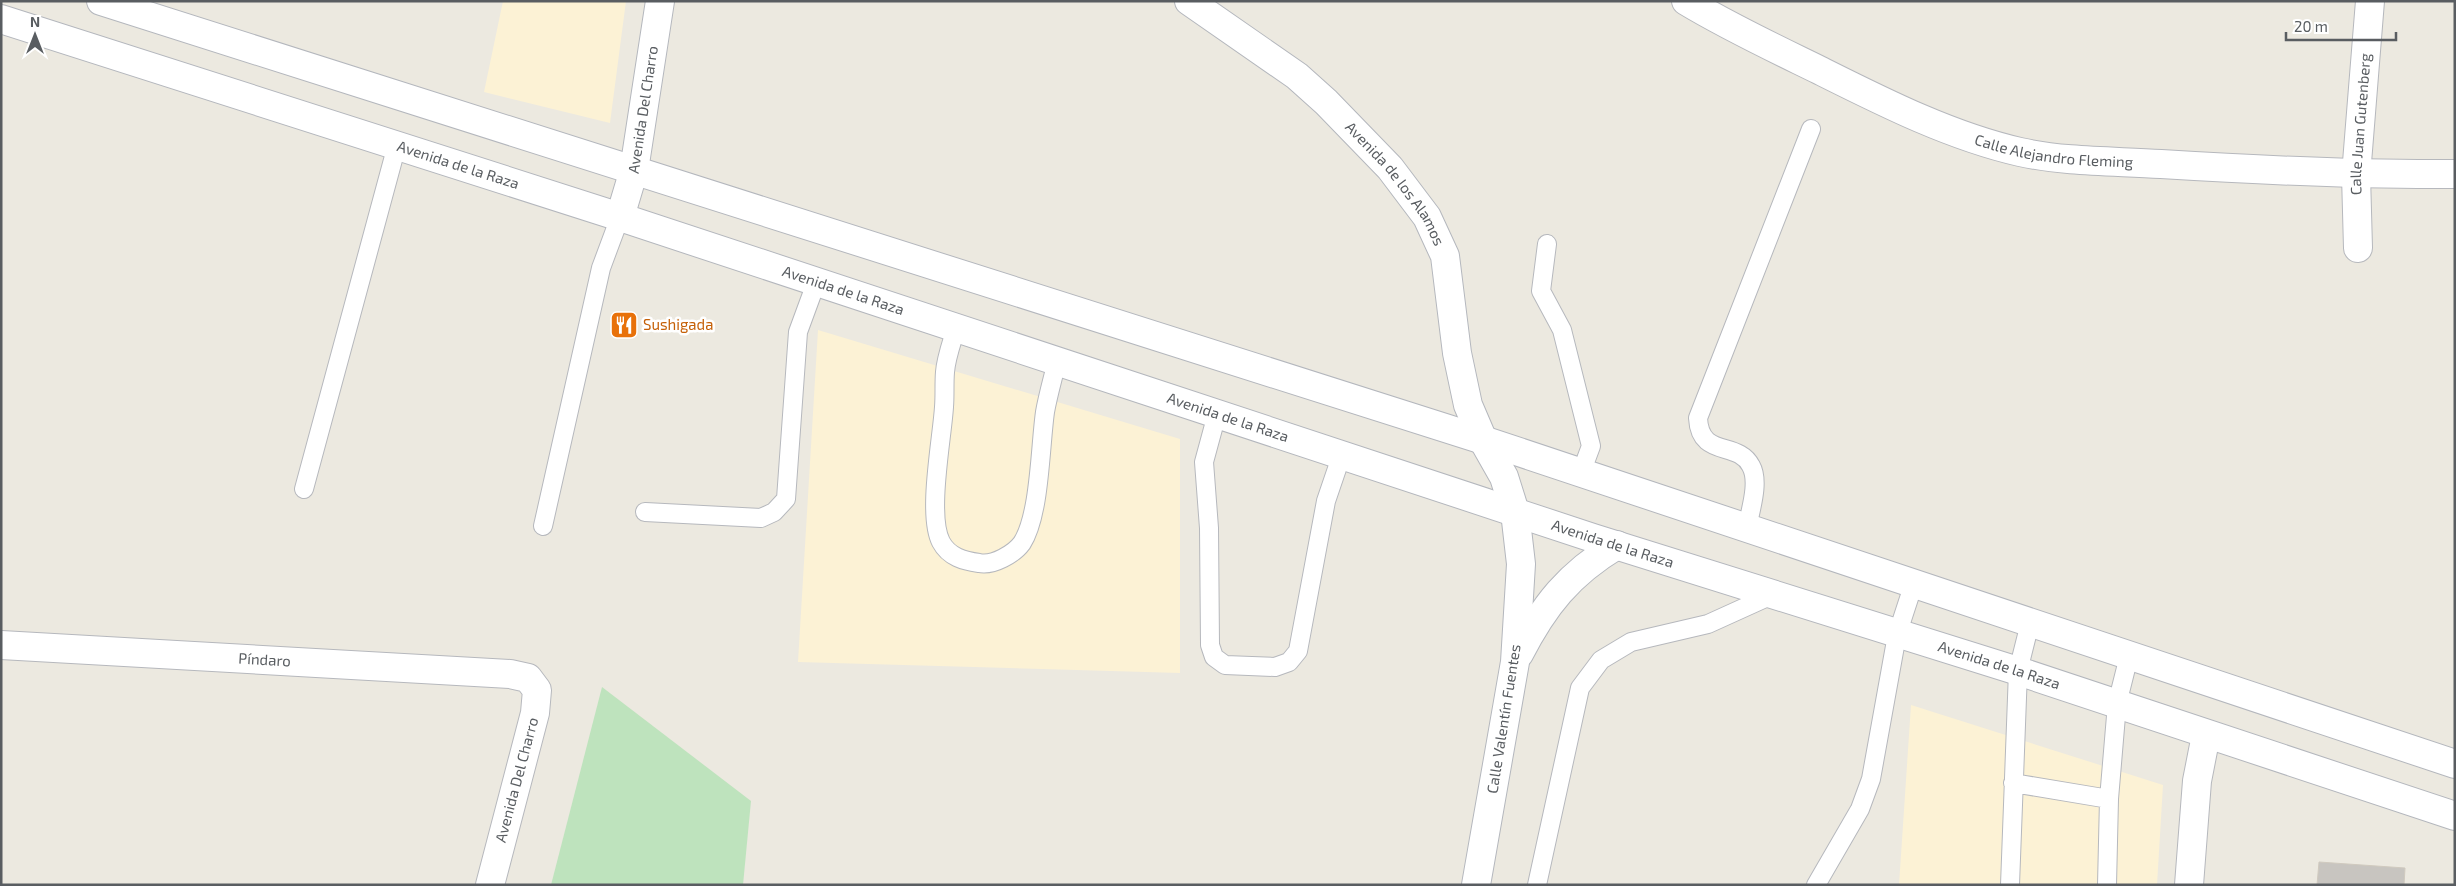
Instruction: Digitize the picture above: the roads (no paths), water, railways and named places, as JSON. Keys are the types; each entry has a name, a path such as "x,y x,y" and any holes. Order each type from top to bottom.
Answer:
{"main road":[{"path":"101,1 1484,440 2455,764"},
{"name":"Avenida Del Charro","path":"620,217 634,170 660,1"},
{"name":"Avenida de los Alamos","path":"1188,1 1297,76 1326,102 1390,168 1427,217 1446,256 1457,353 1468,405 1484,440"},
{"name":"Calle Alejandro Fleming","path":"1686,1 1719,21 1879,100 1975,139 2021,152 2078,159 2356,175 2455,174"},
{"name":"Calle Juan Gutenberg","path":"2358,248 2356,175 2370,1"},
{"name":"Avenida de la Raza","path":"1,19 620,217 1617,545 1897,635 2018,671 2206,735 2455,816"},
{"name":"Calle Valentín Fuentes","path":"1476,885 1515,662 1521,564 1515,512 1504,477 1484,440"},
{"path":"1515,662 1546,606 1570,579 1591,560 1617,545"},
{"name":"Píndaro","path":"1,645 510,674 528,678"},
{"name":"Avenida Del Charro","path":"490,885 535,714 537,690 528,678"},
{"path":"2189,885 2197,781 2206,735"}],"lane":[{"path":"1747,528 1754,478 1751,465 1740,456 1708,443 1699,432 1698,418 1811,130"},
{"path":"304,489 397,145"},
{"path":"542,526 601,268 620,217"},
{"path":"1546,244 1541,291 1562,330 1591,446 1582,473"},
{"path":"645,512 761,518 774,512 786,500 798,332 816,283"},
{"path":"956,328 945,372 944,406 935,507 936,529 941,543 950,555 966,561 984,564 1008,555 1021,544 1029,529 1035,497 1045,411 1057,360"},
{"path":"1217,414 1204,462 1209,528 1210,645 1214,657 1224,665 1274,666 1289,662 1298,651 1326,501 1342,454"},
{"path":"1816,885 1860,809 1871,779 1897,635 1914,583"},
{"path":"1537,885 1580,688 1601,660 1632,642 1708,624 1772,595"},
{"path":"2010,885 2018,671 2030,623"},
{"path":"2107,885 2109,799 2116,704 2129,656"},
{"path":"2013,783 2109,799"}],"place":[{"name":"Sushigada","path":"624,325"}]}
